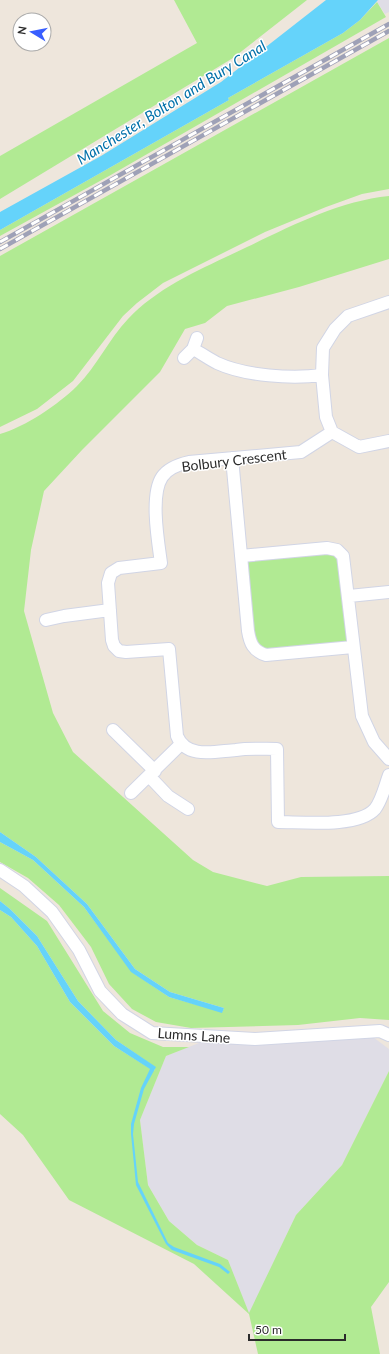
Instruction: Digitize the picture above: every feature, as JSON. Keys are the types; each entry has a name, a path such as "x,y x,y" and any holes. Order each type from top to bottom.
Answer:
{"street":[{"path":"389,302 348,316 323,348 322,374 326,417 332,432 359,448 389,441"},
{"path":"184,358 195,343 218,363 233,368 283,377 305,377 322,374"},
{"name":"Bolbury Crescent","path":"182,744 177,736 169,649 133,652 119,651 114,646 108,583 111,573 119,568 161,563 156,510 158,489 163,476 175,467 184,464 232,458 301,452 332,432"},
{"path":"232,458 248,630 251,644 255,650 266,655 353,647"},
{"path":"241,556 307,549 337,550 344,560 359,697 364,721 374,742 389,759"},
{"path":"349,596 389,592"},
{"path":"46,620 110,610"},
{"path":"113,730 152,774 168,796 188,809"},
{"path":"131,792 152,774 182,744 193,750 207,754 234,750 277,749 278,822 347,821 362,817 374,810 379,803 389,775"},
{"name":"Lumns Lane","path":"0,870 24,886 52,912 79,950 100,991 122,1014 152,1033 255,1039 380,1031 389,1035"}],"shaded area":[{"path":"378,0 389,0 389,12 385,14 377,2"},
{"path":"373,1037 389,1049 389,1071 342,1165 296,1215 249,1314 228,1260 197,1245 169,1221 148,1185 140,1120 166,1056 199,1043"}],"green space":[{"path":"174,0 307,0 233,58 0,199 0,156 197,43"},
{"path":"377,2 386,17 109,176 0,236 0,230 229,100 228,98 343,33 360,20"},
{"path":"389,38 389,189 362,194 265,232 163,283 123,316 73,381 37,409 0,427 0,256"},
{"path":"389,196 389,259 299,287 227,306 205,323 185,329 160,372 82,450 44,491 31,550 24,611 53,713 73,752 193,860 213,872 267,886 301,877 389,876 389,1020 360,1018 298,1025 191,1028 156,1022 132,1009 109,984 91,947 59,905 28,878 0,862 0,842 33,860 84,907 132,972 169,997 222,1012 224,1008 170,992 135,969 87,904 36,857 0,832 0,434 10,431 31,420 70,393 91,370 121,327 154,296 184,278 216,262 316,216 352,203"},
{"path":"337,553 350,645 266,651 253,642 244,558"},
{"path":"0,888 47,921 103,1011 130,1033 163,1047 189,1047 166,1056 140,1120 148,1185 169,1221 197,1245 228,1260 249,1313 296,1215 342,1165 389,1071 389,1282 371,1307 380,1354 258,1354 249,1314 194,1264 69,1200 23,1135 0,1114 0,910 11,917 37,946 70,1002 114,1046 154,1071 155,1067 116,1040 78,1001 37,936 0,901"}],"water":[{"path":"326,0 378,0 360,20 343,33 228,98 229,100 0,230 0,212 101,156 221,82"},
{"path":"0,832 36,857 87,904 135,969 170,992 224,1008 222,1013 169,997 131,972 84,907 33,860 0,842"},
{"path":"0,901 37,936 78,1001 116,1040 156,1067 144,1089 134,1124 133,1134 138,1182 168,1243 174,1247 220,1264 230,1272 228,1274 219,1267 172,1250 166,1244 136,1185 131,1124 141,1088 150,1069 114,1046 70,1002 37,946 11,917 0,910"}],"railway":[{"path":"0,242 389,24"},
{"path":"0,249 389,31"}],"water label":[{"name":"Manchester, Bolton and Bury Canal","path":"171,102"}]}
